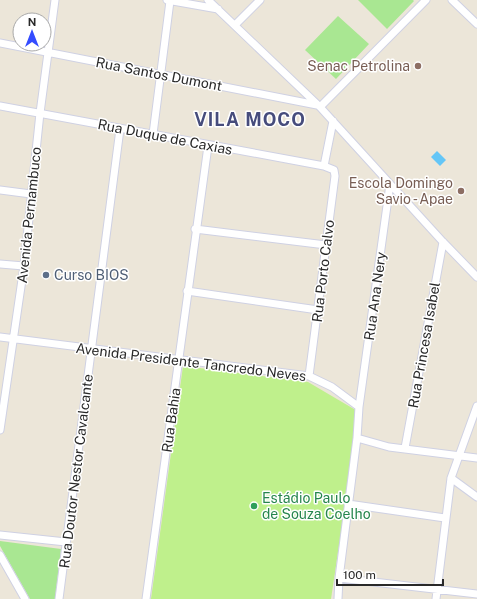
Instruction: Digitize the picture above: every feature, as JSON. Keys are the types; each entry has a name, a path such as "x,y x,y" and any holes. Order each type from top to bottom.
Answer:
{"street":[{"name":"Avenida Pernambuco","path":"52,22 55,0"},
{"path":"153,134 162,74 169,0 218,9"},
{"path":"208,0 236,25 318,106 477,277"},
{"path":"236,25 260,0"},
{"path":"318,106 426,0"},
{"path":"452,0 477,24"},
{"name":"Rua Santos Dumont","path":"0,43 12,45"},
{"name":"Avenida Pernambuco","path":"0,430 24,266 48,52"},
{"name":"Rua Santos Dumont","path":"48,52 318,106"},
{"name":"Rua Duque de Caxias","path":"0,106 327,167"},
{"name":"Rua Porto Calvo","path":"309,376 335,176 334,170 327,167 332,121"},
{"name":"Rua Doutor Nestor Cavalcante","path":"59,599 120,129"},
{"name":"Rua Bahia","path":"146,599 179,360 195,229 208,146"},
{"name":"Rua Ana Nery","path":"359,408 390,184"},
{"path":"0,190 31,194"},
{"path":"195,229 326,245"},
{"name":"Rua Princesa Isabel","path":"405,448 443,242"},
{"path":"0,264 24,266"},
{"path":"187,291 318,310"},
{"name":"Avenida Presidente Tancredo Neves","path":"0,337 309,376 332,387 359,408"},
{"path":"436,599 451,478 458,455 477,406"},
{"path":"338,599 339,578 357,438 359,408"},
{"path":"357,438 405,448 477,458"},
{"path":"451,478 477,497"},
{"path":"348,504 445,518"},
{"path":"0,535 66,542"},
{"path":"0,555 25,599"},
{"path":"339,578 477,594"}],"green space":[{"path":"358,0 413,0 414,1 387,29"},
{"path":"338,16 369,44 336,79 305,50"},
{"name":"Estádio Paulo de Souza Coelho","path":"183,366 308,382 359,412 331,599 151,599"},
{"path":"0,541 61,549 55,599 30,599 0,546"}],"water":[{"path":"437,151 446,160 440,166 431,157"}],"place":[{"name":"Senac Petrolina","path":"418,66"},
{"name":"Escola Domingo Savio - Apae","path":"461,191"},
{"name":"Curso BIOS","path":"46,275"},
{"name":"Estádio Paulo de Souza Coelho","path":"254,506"}],"district":[{"name":"VILA MOCO","path":"250,120"}]}
